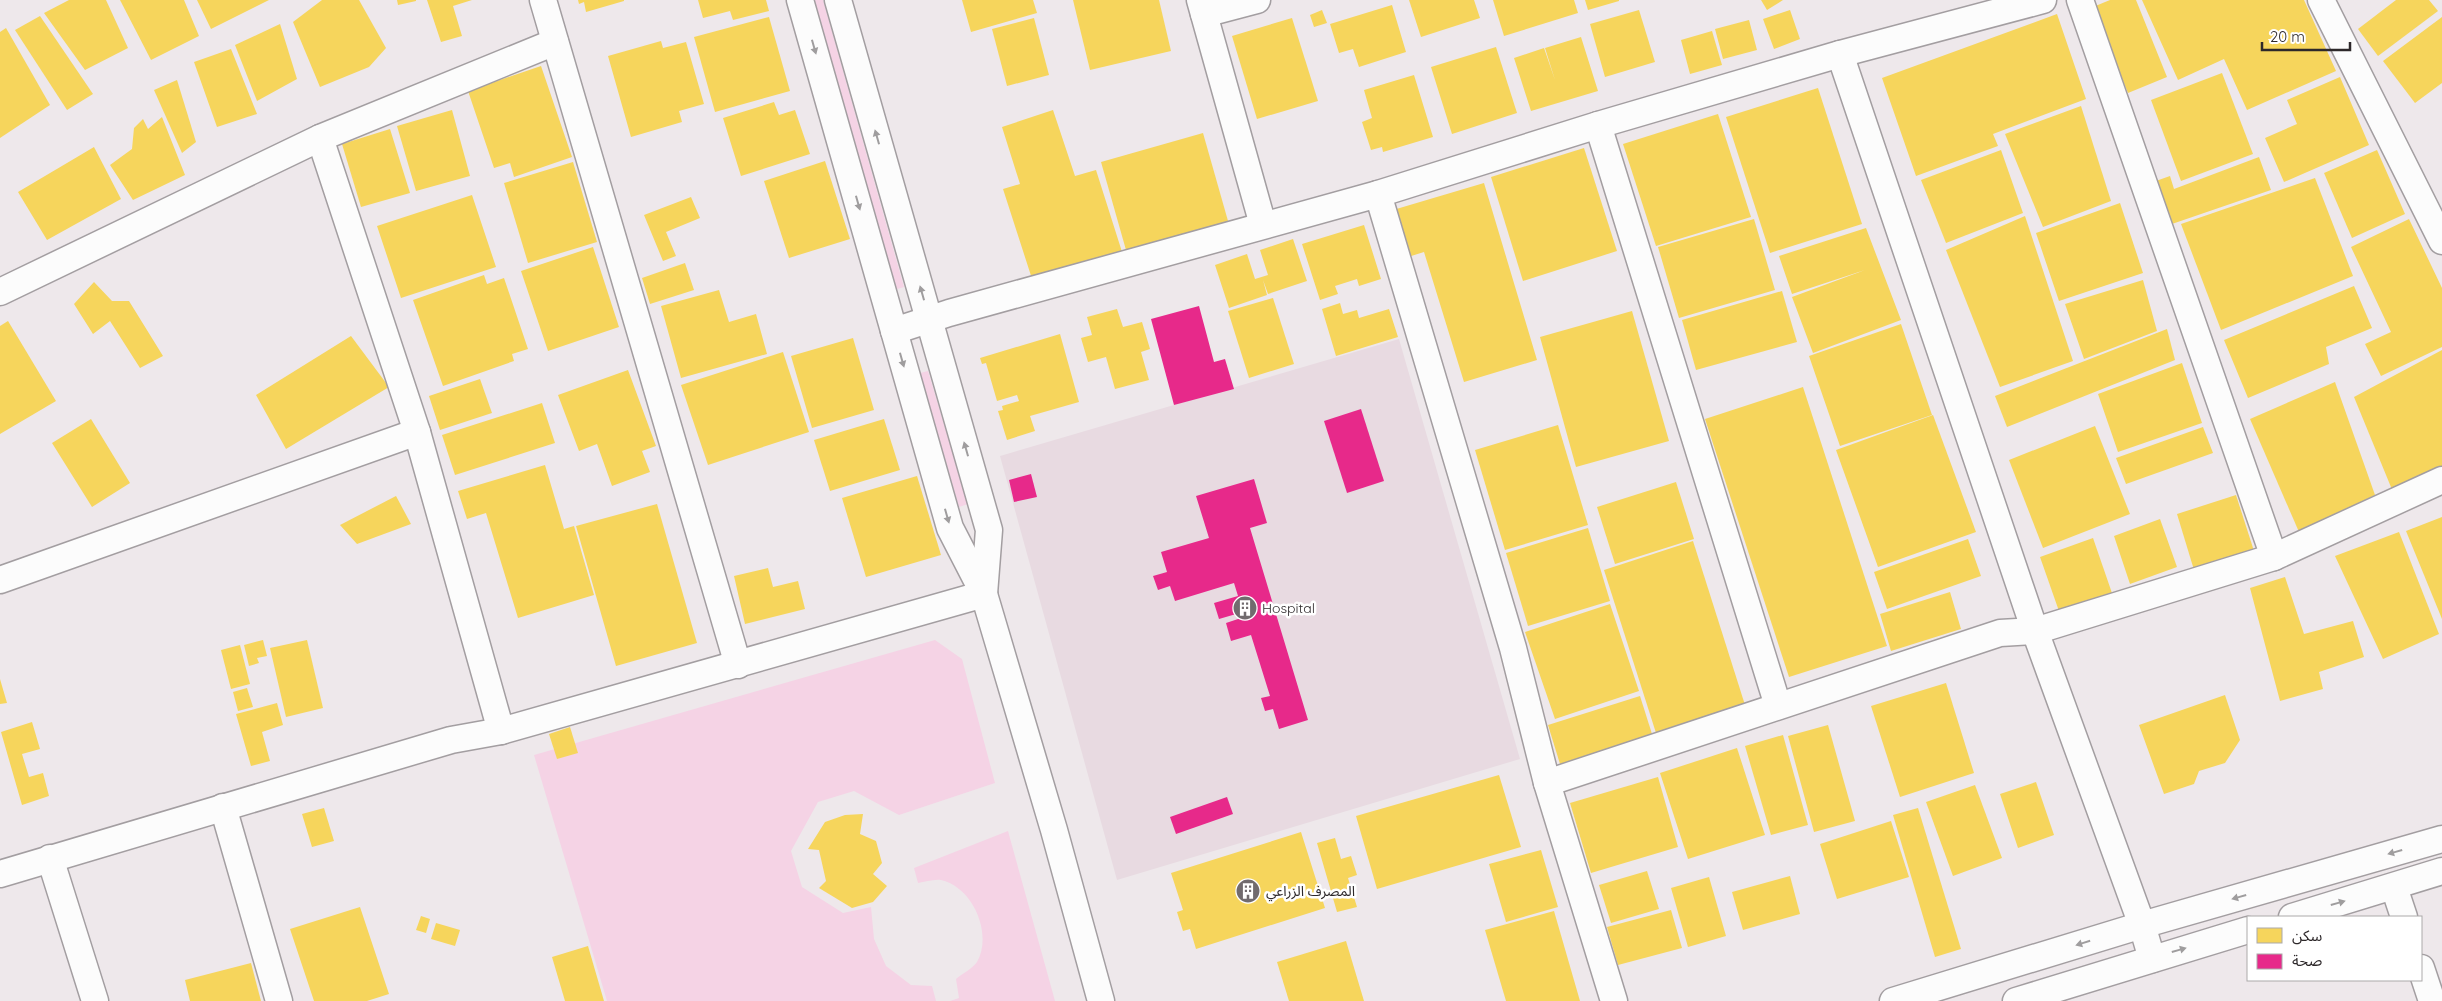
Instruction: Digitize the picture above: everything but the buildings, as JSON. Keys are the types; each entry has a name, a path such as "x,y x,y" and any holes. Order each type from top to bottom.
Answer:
{"street":[{"path":"543,0 738,665"},
{"path":"800,0 950,528 984,594 1054,830 1101,1001"},
{"path":"838,0 989,530 984,594"},
{"path":"1257,0 1202,7 1263,225"},
{"path":"2080,0 2274,557"},
{"path":"2321,0 2442,241"},
{"path":"894,331 1378,194 1598,125 1840,54 2030,2"},
{"path":"0,292 320,138 555,42"},
{"path":"1840,54 2035,630 2142,925 2152,958"},
{"path":"1598,125 1778,706"},
{"path":"320,138 417,432 501,731"},
{"path":"1378,194 1513,648 1547,783 1614,1001"},
{"path":"0,580 417,432"},
{"path":"1547,783 2000,634 2035,630 2274,557 2442,480"},
{"path":"0,874 451,740 501,731 984,594"},
{"path":"223,808 279,1001"},
{"path":"1893,1001 1953,993 2142,925 2442,839"},
{"path":"50,858 95,1001"},
{"path":"2295,916 2442,871"},
{"path":"2394,887 2404,916"},
{"path":"2016,1001 2247,930"},
{"path":"2422,971 2432,1001"}],"shaded area":[{"path":"812,0 823,0 904,287 894,290"},
{"path":"1399,339 1520,759 1117,880 1000,456"},
{"path":"928,371 968,504 959,507 920,373"},
{"path":"935,640 962,659 995,783 899,815 854,791 818,802 791,851 802,887 843,913 871,907 874,939 886,966 911,985 932,986 936,1001 607,1001 534,755"},
{"path":"1008,831 1055,1001 950,1001 959,998 956,979 977,962 983,938 981,926 971,902 962,892 952,884 941,880 918,883 914,868"}],"place":[{"name":"Hospital","path":"1245,608"},
{"name":"المصرف الزراعي","path":"1248,891"}]}
